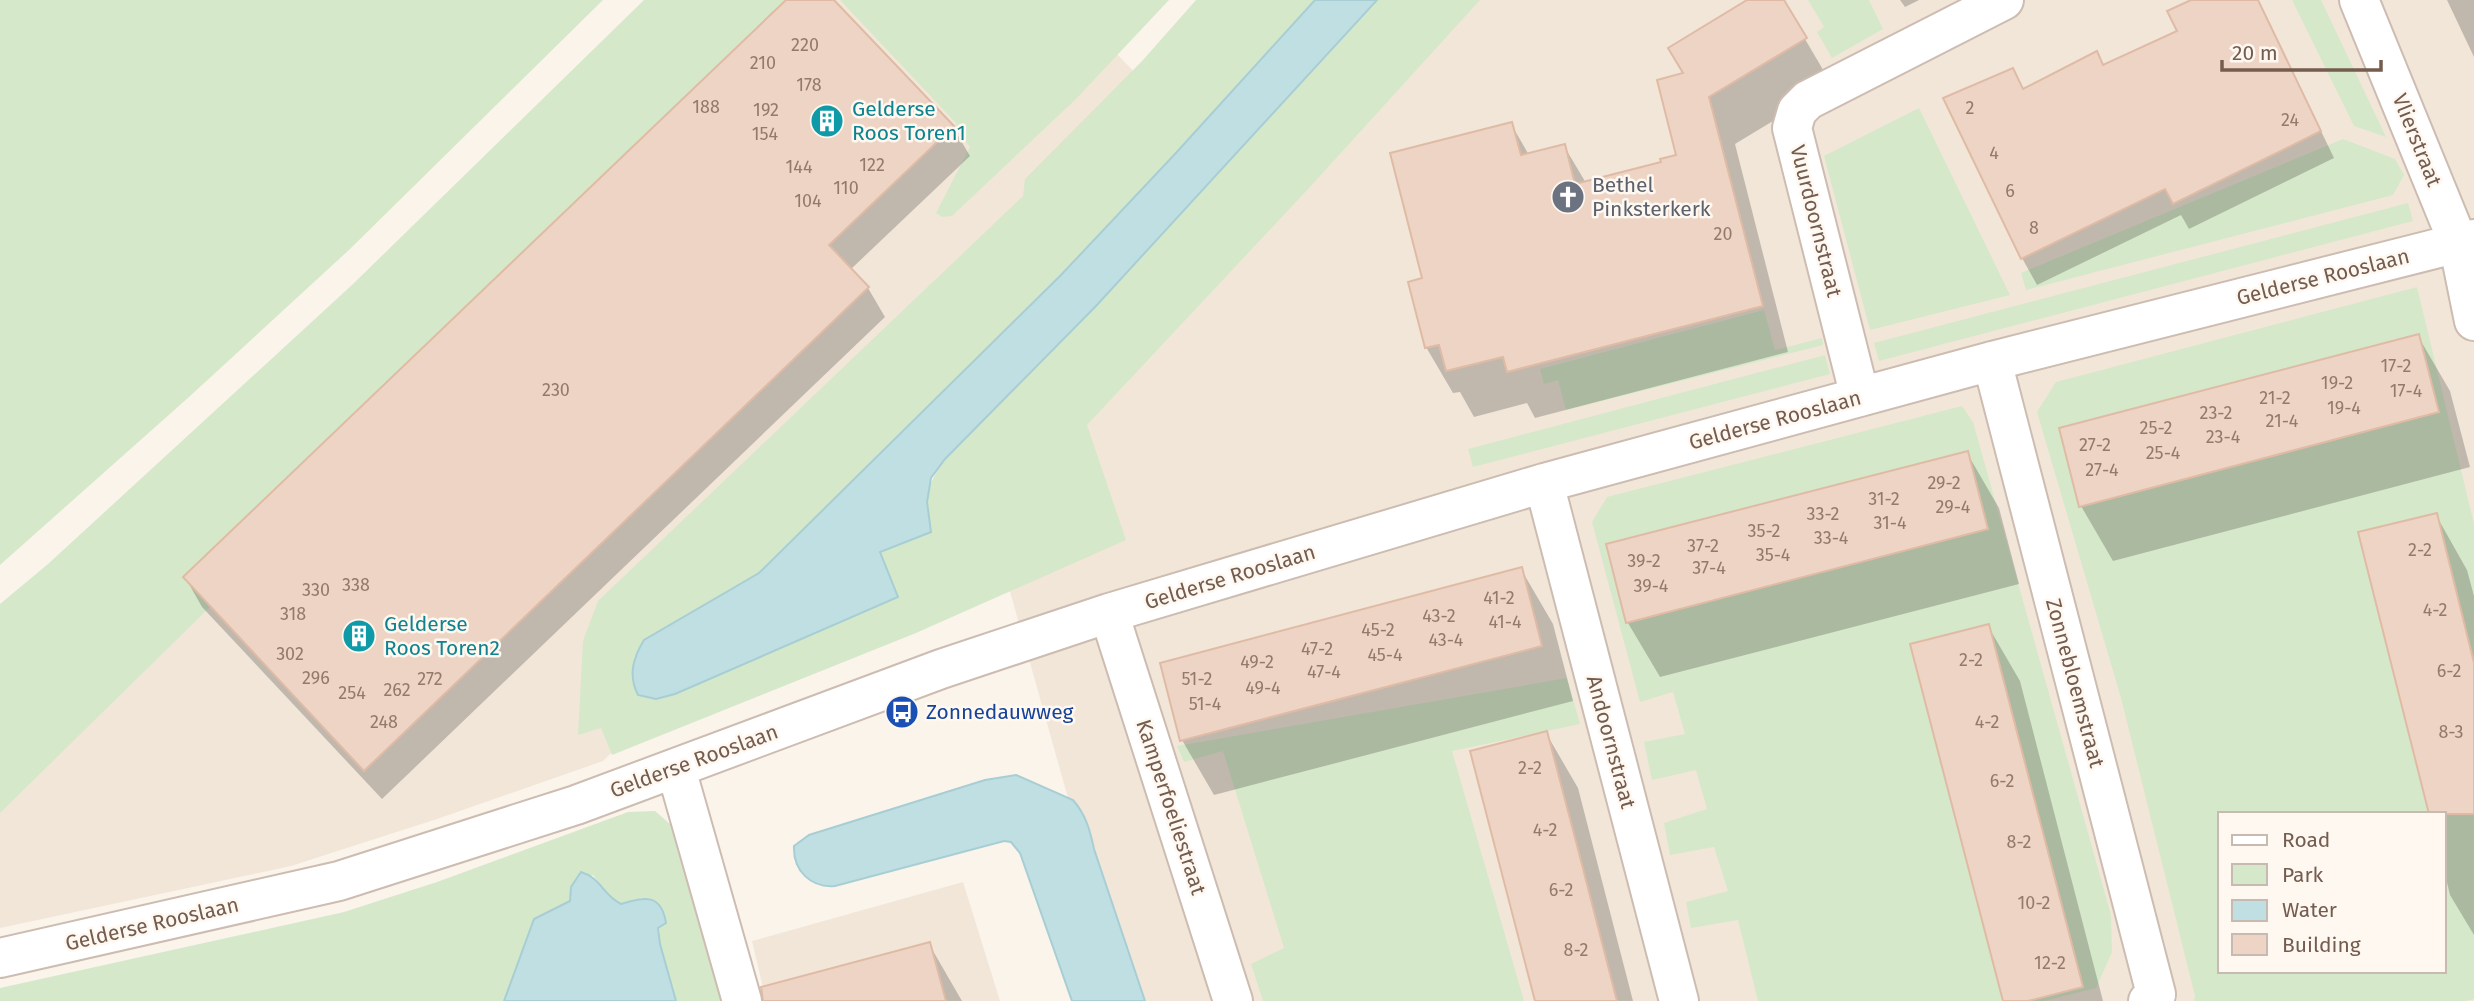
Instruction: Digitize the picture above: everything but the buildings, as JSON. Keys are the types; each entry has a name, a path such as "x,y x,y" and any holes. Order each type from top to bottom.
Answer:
{"street":[{"name":"Vuurdoornstraat","path":"1860,397 1792,128 1797,111 1808,100 2004,0"},
{"name":"Vlierstraat","path":"2359,0 2466,240 2474,321"},
{"name":"Gelderse Rooslaan","path":"0,958 339,881 576,804 941,669 1109,613 1544,483 1992,361 2466,240"},
{"name":"Zonnebloemstraat","path":"1992,361 2157,994 2148,1001"},
{"name":"Andoornstraat","path":"1544,483 1679,1001"},
{"name":"Kamperfoeliestraat","path":"1109,613 1233,1001"},
{"path":"676,769 741,1001"}],"shaded area":[{"path":"691,0 1065,0 1218,159 603,761 291,866 0,928 0,614"},
{"path":"1360,0 2474,0 2474,1001 1125,1001 977,474"},
{"path":"963,882 1000,1001 766,1001 752,941"}],"green space":[{"path":"0,0 603,0 350,249 0,565"},
{"path":"644,0 786,0 683,98 222,619 210,607 0,813 0,604 48,564 353,284"},
{"path":"840,0 1169,0 1076,99 952,216 942,217 936,213 970,147 955,129 956,123"},
{"path":"1196,0 1315,0 1061,275 759,573 651,635 644,640 633,659 675,694 898,597 879,552 910,540 929,528 929,492 945,459 1096,306 1377,0 1480,0 1087,425 1126,540 916,633 612,755 601,728 578,735 583,641 598,601 1023,196 1025,179 1143,60"},
{"path":"1808,0 1869,0 1883,29 1832,58 1817,32 1824,27"},
{"path":"2292,0 2321,0 2386,137 2354,126"},
{"path":"1919,108 2010,295 1870,330 1824,156"},
{"path":"2343,139 2395,159 2404,175 2393,195 2026,290 2021,273"},
{"path":"2408,203 2413,221 1879,361 1874,343"},
{"path":"2417,287 2474,524 2474,999 2194,1001 2195,996 2121,698 2037,412 2056,382"},
{"path":"1764,310 1775,350 1822,338 1823,345 1566,410 1558,380 1544,384 1540,369"},
{"path":"1825,355 1830,374 1473,467 1468,449"},
{"path":"1962,406 1973,422 2111,915 2112,952 2096,988 2044,1001 1758,1001 1738,920 1691,928 1686,902 1728,891 1714,847 1670,855 1664,823 1707,809 1696,770 1652,780 1644,742 1685,734 1673,692 1640,702 1592,522 1607,497"},
{"path":"1567,678 1580,724 1452,751 1524,1001 1263,1001 1251,964 1284,948 1223,751 1184,762 1177,746"},
{"path":"655,811 677,830 723,1001 676,1001 660,944 658,903 642,898 621,904 610,898 593,875 571,887 570,901 534,919 504,1001 0,1001 0,988 344,912 437,882 628,812"}],"water":[{"path":"1315,0 1377,0 1096,306 945,459 931,478 927,502 931,532 880,552 898,597 675,694 656,699 638,695 633,680 633,667 644,640 759,573 1061,275"},
{"path":"1016,775 1073,800 1081,811 1145,1001 1072,1001 1020,853 1011,842 1004,841 835,886 811,881 797,863 794,846 809,835 985,780"},
{"path":"581,872 593,878 621,904 644,899 660,906 666,923 658,928 660,944 676,1001 504,1001 534,919 570,901 571,887"}],"place":[{"name":"Gelderse Roos Toren1","path":"827,121"},
{"name":"Bethel Pinksterkerk","path":"1568,197"},
{"name":"Gelderse Roos Toren2","path":"359,636"},
{"name":"Zonnedauwweg","path":"902,712"}]}
